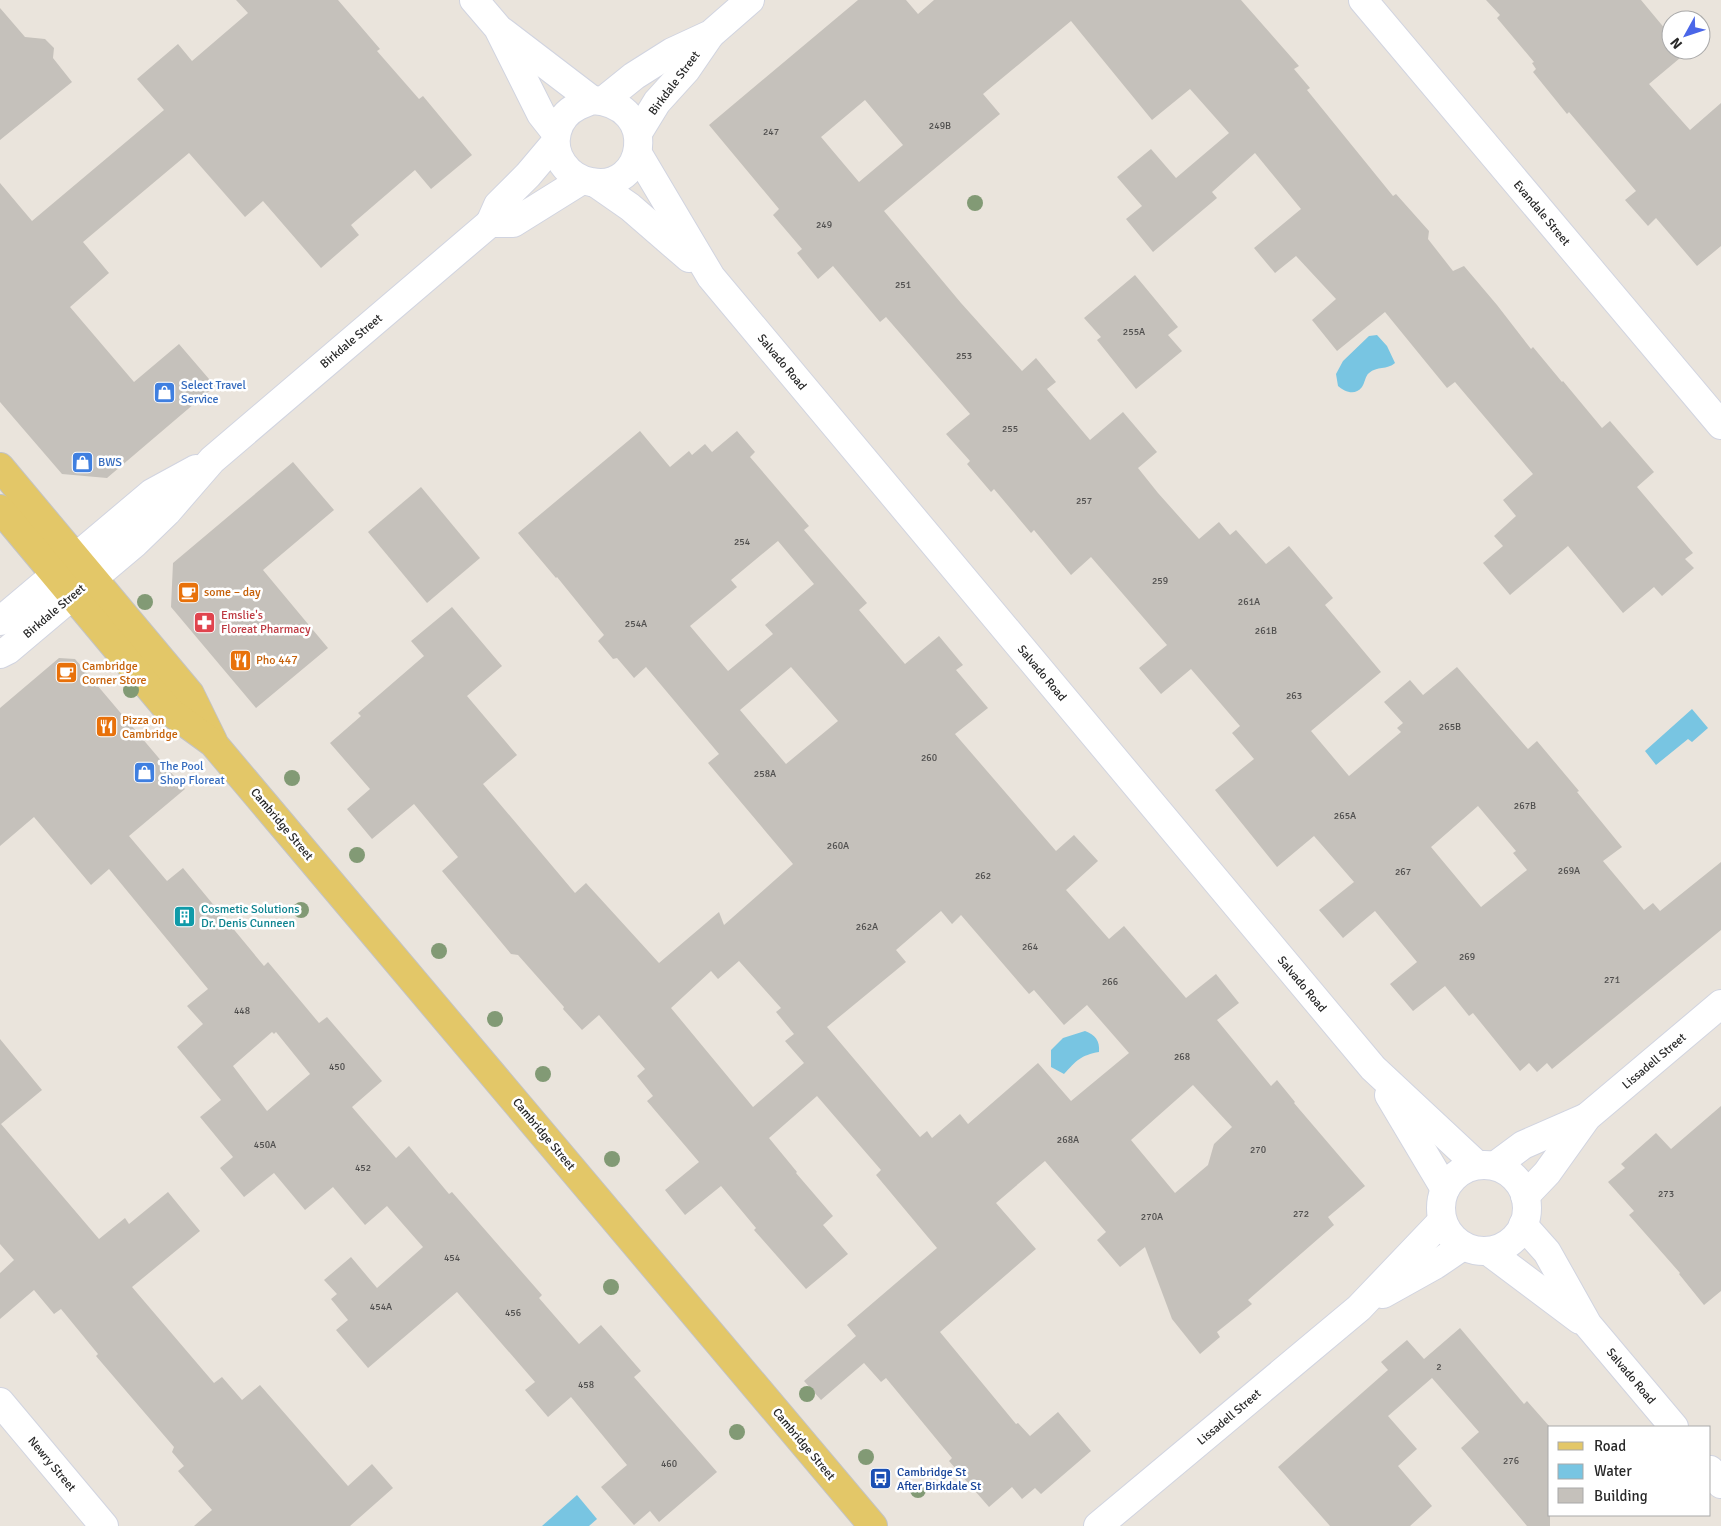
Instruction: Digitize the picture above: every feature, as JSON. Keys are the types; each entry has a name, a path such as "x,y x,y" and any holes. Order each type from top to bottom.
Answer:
{"main road":[{"name":"Cambridge Street","path":"0,466 190,694 213,743"},
{"name":"Cambridge Street","path":"0,509 169,711 213,743 717,1339 872,1526"}],"street":[{"path":"474,0 498,28 597,101"},
{"name":"Birkdale Street","path":"638,143 657,102 686,70 711,34 750,0"},
{"name":"Evandale Street","path":"1363,0 1721,425"},
{"path":"498,28 555,138 557,154 564,165 589,182"},
{"name":"Birkdale Street","path":"597,101 672,52 711,34"},
{"path":"490,223 513,222 589,182 612,181 624,174 634,163 638,143 630,116 615,104 597,101 577,106 564,118 555,138"},
{"name":"Birkdale Street","path":"0,654 8,650 134,543 167,512 212,460 490,223 498,205 528,175 555,138"},
{"name":"Salvado Road","path":"638,143 711,278"},
{"name":"Salvado Road","path":"589,182 630,207 660,231 711,278 1373,1068 1445,1188"},
{"name":"Birkdale Street","path":"0,621 152,493 212,460"},
{"name":"Lissadell Street","path":"1525,1196 1547,1173 1587,1117 1721,1004"},
{"name":"Salvado Road","path":"1373,1068 1486,1165"},
{"name":"Lissadell Street","path":"1486,1165 1523,1145 1587,1117"},
{"path":"1486,1165 1515,1178 1525,1196 1527,1210 1523,1225 1515,1238 1502,1247 1475,1249 1450,1236 1442,1221 1440,1204 1445,1188 1458,1173 1486,1165"},
{"name":"Lissadell Street","path":"1098,1526 1359,1308 1442,1221"},
{"name":"Salvado Road","path":"1523,1225 1547,1252 1588,1325 1673,1426"},
{"name":"Salvado Road","path":"1475,1249 1588,1325"},
{"name":"Lissadell Street","path":"1359,1308 1435,1265 1475,1249"},
{"name":"Newry Street","path":"0,1402 104,1526"},
{"path":"1711,1471 1721,1484"}],"water":[{"path":"1377,335 1387,346 1395,363 1389,367 1375,369 1369,373 1359,390 1350,392 1338,386 1336,374 1343,361 1369,336"},
{"path":"1692,709 1708,728 1692,742 1688,739 1656,765 1645,751"},
{"path":"1085,1031 1096,1038 1099,1044 1099,1052 1079,1059 1064,1074 1051,1067 1051,1050 1063,1038"},
{"path":"577,1495 597,1519 589,1526 542,1526"}],"building":[{"path":"236,0 338,0 380,49 377,51 419,99 423,96 472,155 431,189 415,170 351,225 359,235 321,268 263,201 245,217 189,153 83,242 109,273 70,307 134,382 179,344 215,386 107,478 62,474 0,402 0,183 32,221 164,110 137,79 178,44 192,61 248,13"},
{"path":"858,0 906,0 918,14 934,0 1241,0 1299,66 1294,69 1310,88 1307,90 1393,196 1396,194 1429,231 1428,239 1453,271 1464,266 1531,349 1533,347 1602,428 1610,421 1654,472 1637,487 1693,553 1685,559 1694,568 1662,596 1654,587 1623,613 1568,546 1510,595 1483,563 1503,546 1494,536 1516,516 1503,500 1533,474 1455,382 1447,388 1385,312 1337,351 1312,320 1336,299 1296,256 1275,273 1254,248 1301,209 1255,153 1212,192 1217,198 1153,252 1126,219 1142,206 1117,177 1151,149 1176,178 1229,133 1190,89 1152,120 1071,21 983,94 1000,114 884,211 961,303 1022,371 1036,358 1056,382 1047,389 1090,440 1123,412 1157,452 1138,468 1199,539 1219,522 1230,535 1236,530 1266,564 1289,546 1333,598 1325,605 1381,672 1311,731 1349,776 1401,732 1397,728 1403,723 1384,702 1410,680 1423,695 1457,667 1528,749 1537,741 1579,791 1577,792 1622,847 1603,861 1644,910 1653,903 1660,911 1721,862 1721,930 1552,1069 1547,1063 1537,1072 1529,1063 1520,1071 1473,1013 1469,1016 1445,986 1413,1011 1390,984 1417,962 1375,911 1343,938 1319,910 1354,882 1314,836 1277,867 1215,790 1254,759 1232,733 1240,726 1191,669 1161,694 1139,668 1167,645 1091,557 1071,575 1034,530 1031,533 994,489 991,492 967,464 970,461 946,434 970,414 886,317 880,322 833,266 818,279 797,253 802,249 773,215 779,209 709,125","holes":["865,100 903,145 859,182 821,137","1478,806 1516,851 1513,853 1527,870 1481,907 1431,847"]},
{"path":"1486,0 1641,0 1661,24 1661,60 1678,60 1649,84 1690,130 1721,103 1721,246 1697,266 1656,218 1648,226 1625,200 1636,191 1569,112 1567,114 1533,72 1536,69 1532,63 1534,62 1497,18 1500,15"},
{"path":"0,8 25,37 45,39 54,48 53,58 72,82 0,140"},
{"path":"1135,275 1178,327 1168,335 1182,351 1136,389 1097,340 1101,337 1084,318"},
{"path":"640,431 670,467 689,451 692,455 705,444 712,452 737,431 755,452 750,457 809,526 804,530 867,603 859,610 905,664 939,636 963,665 956,670 988,708 955,734 1056,851 1074,835 1098,861 1066,890 1109,939 1124,926 1186,998 1216,974 1239,1003 1217,1020 1271,1086 1277,1080 1294,1103 1365,1186 1328,1217 1334,1225 1248,1300 1252,1304 1217,1332 1220,1337 1200,1354 1172,1319 1145,1247 1120,1267 1097,1240 1106,1232 1045,1161 996,1203 1036,1249 940,1332 1016,1424 1018,1423 1030,1436 1058,1412 1091,1451 1041,1494 1035,1488 1022,1499 1012,1487 989,1507 949,1461 952,1458 886,1378 881,1382 864,1363 821,1400 804,1381 856,1336 847,1325 937,1248 876,1175 881,1170 817,1096 769,1138 833,1216 823,1225 848,1254 806,1289 754,1230 756,1228 721,1186 685,1215 665,1190 699,1162 647,1101 653,1096 637,1076 645,1069 599,1015 582,1030 518,955 511,954 442,871 458,857 414,804 372,839 347,809 370,789 330,743 361,716 358,713 424,656 411,641 452,607 502,666 467,696 517,755 483,784 575,893 586,883 659,963 719,912 724,925 793,864 708,763 719,754 646,667 634,678 617,658 613,659 598,641 604,635 518,533","holes":["778,541 814,584 765,625 773,634 728,671 690,626 737,587 731,580","791,667 838,721 786,764 740,710","941,911 952,924 961,915 1029,994 1034,990 1064,1025 1087,1005 1129,1053 1071,1101 1038,1063 968,1124 960,1114 932,1138 927,1131 920,1137 827,1027 906,962 896,950","739,961 781,1008 776,1012 794,1034 785,1041 804,1063 753,1107 671,1008 711,971 718,979","1193,1085 1232,1127 1214,1144 1208,1165 1175,1193 1131,1140"]},
{"path":"293,462 334,510 263,570 328,648 256,708 171,607 173,563"},
{"path":"421,487 480,558 427,603 368,532"},
{"path":"59,658 75,659 185,789 129,836 167,881 183,868 264,966 268,962 319,1023 327,1017 382,1081 352,1107 396,1158 409,1146 449,1194 452,1192 542,1295 539,1298 579,1344 601,1325 641,1371 634,1377 717,1472 659,1522 650,1511 634,1525 601,1487 627,1465 571,1397 548,1417 525,1390 535,1382 457,1292 368,1368 336,1330 348,1320 331,1299 337,1294 324,1280 351,1257 377,1288 423,1247 387,1206 365,1225 333,1187 305,1210 274,1173 244,1197 220,1168 233,1157 200,1117 221,1100 177,1047 203,1024 187,1006 208,989 109,869 91,885 34,817 0,846 0,708","holes":["272,1032 274,1034 276,1032 310,1074 267,1111 233,1066"]},
{"path":"0,1039 42,1090 1,1124 99,1239 125,1218 129,1224 168,1192 200,1231 132,1287 214,1383 222,1377 242,1400 260,1385 348,1486 372,1464 393,1488 350,1526 194,1526 212,1510 178,1471 184,1466 172,1452 174,1447 96,1356 98,1354 61,1309 54,1314 34,1290 0,1319 0,1273 14,1260 0,1244"},
{"path":"1721,1106 1721,1291 1704,1305 1680,1273 1629,1215 1634,1211 1608,1182 1625,1168 1621,1164 1656,1133 1671,1149"},
{"path":"1460,1328 1524,1404 1527,1401 1549,1426 1548,1516 1550,1516 1550,1526 1527,1526 1461,1448 1479,1432 1432,1378 1388,1416 1417,1449 1398,1466 1432,1506 1410,1526 1330,1526 1278,1467 1388,1370 1381,1362 1407,1340 1424,1359"}],"place":[{"name":"Select Travel Service","path":"165,392"},
{"name":"BWS","path":"82,462"},
{"name":"some – day","path":"188,592"},
{"name":"Emslie's Floreat Pharmacy","path":"205,622"},
{"name":"Pho 447","path":"240,660"},
{"name":"Cambridge Corner Store","path":"66,673"},
{"name":"Pizza on Cambridge","path":"106,727"},
{"name":"The Pool Shop Floreat","path":"144,773"},
{"name":"Cosmetic Solutions Dr. Denis Cunneen","path":"185,916"},
{"name":"Cambridge St After Birkdale St","path":"881,1479"}]}
